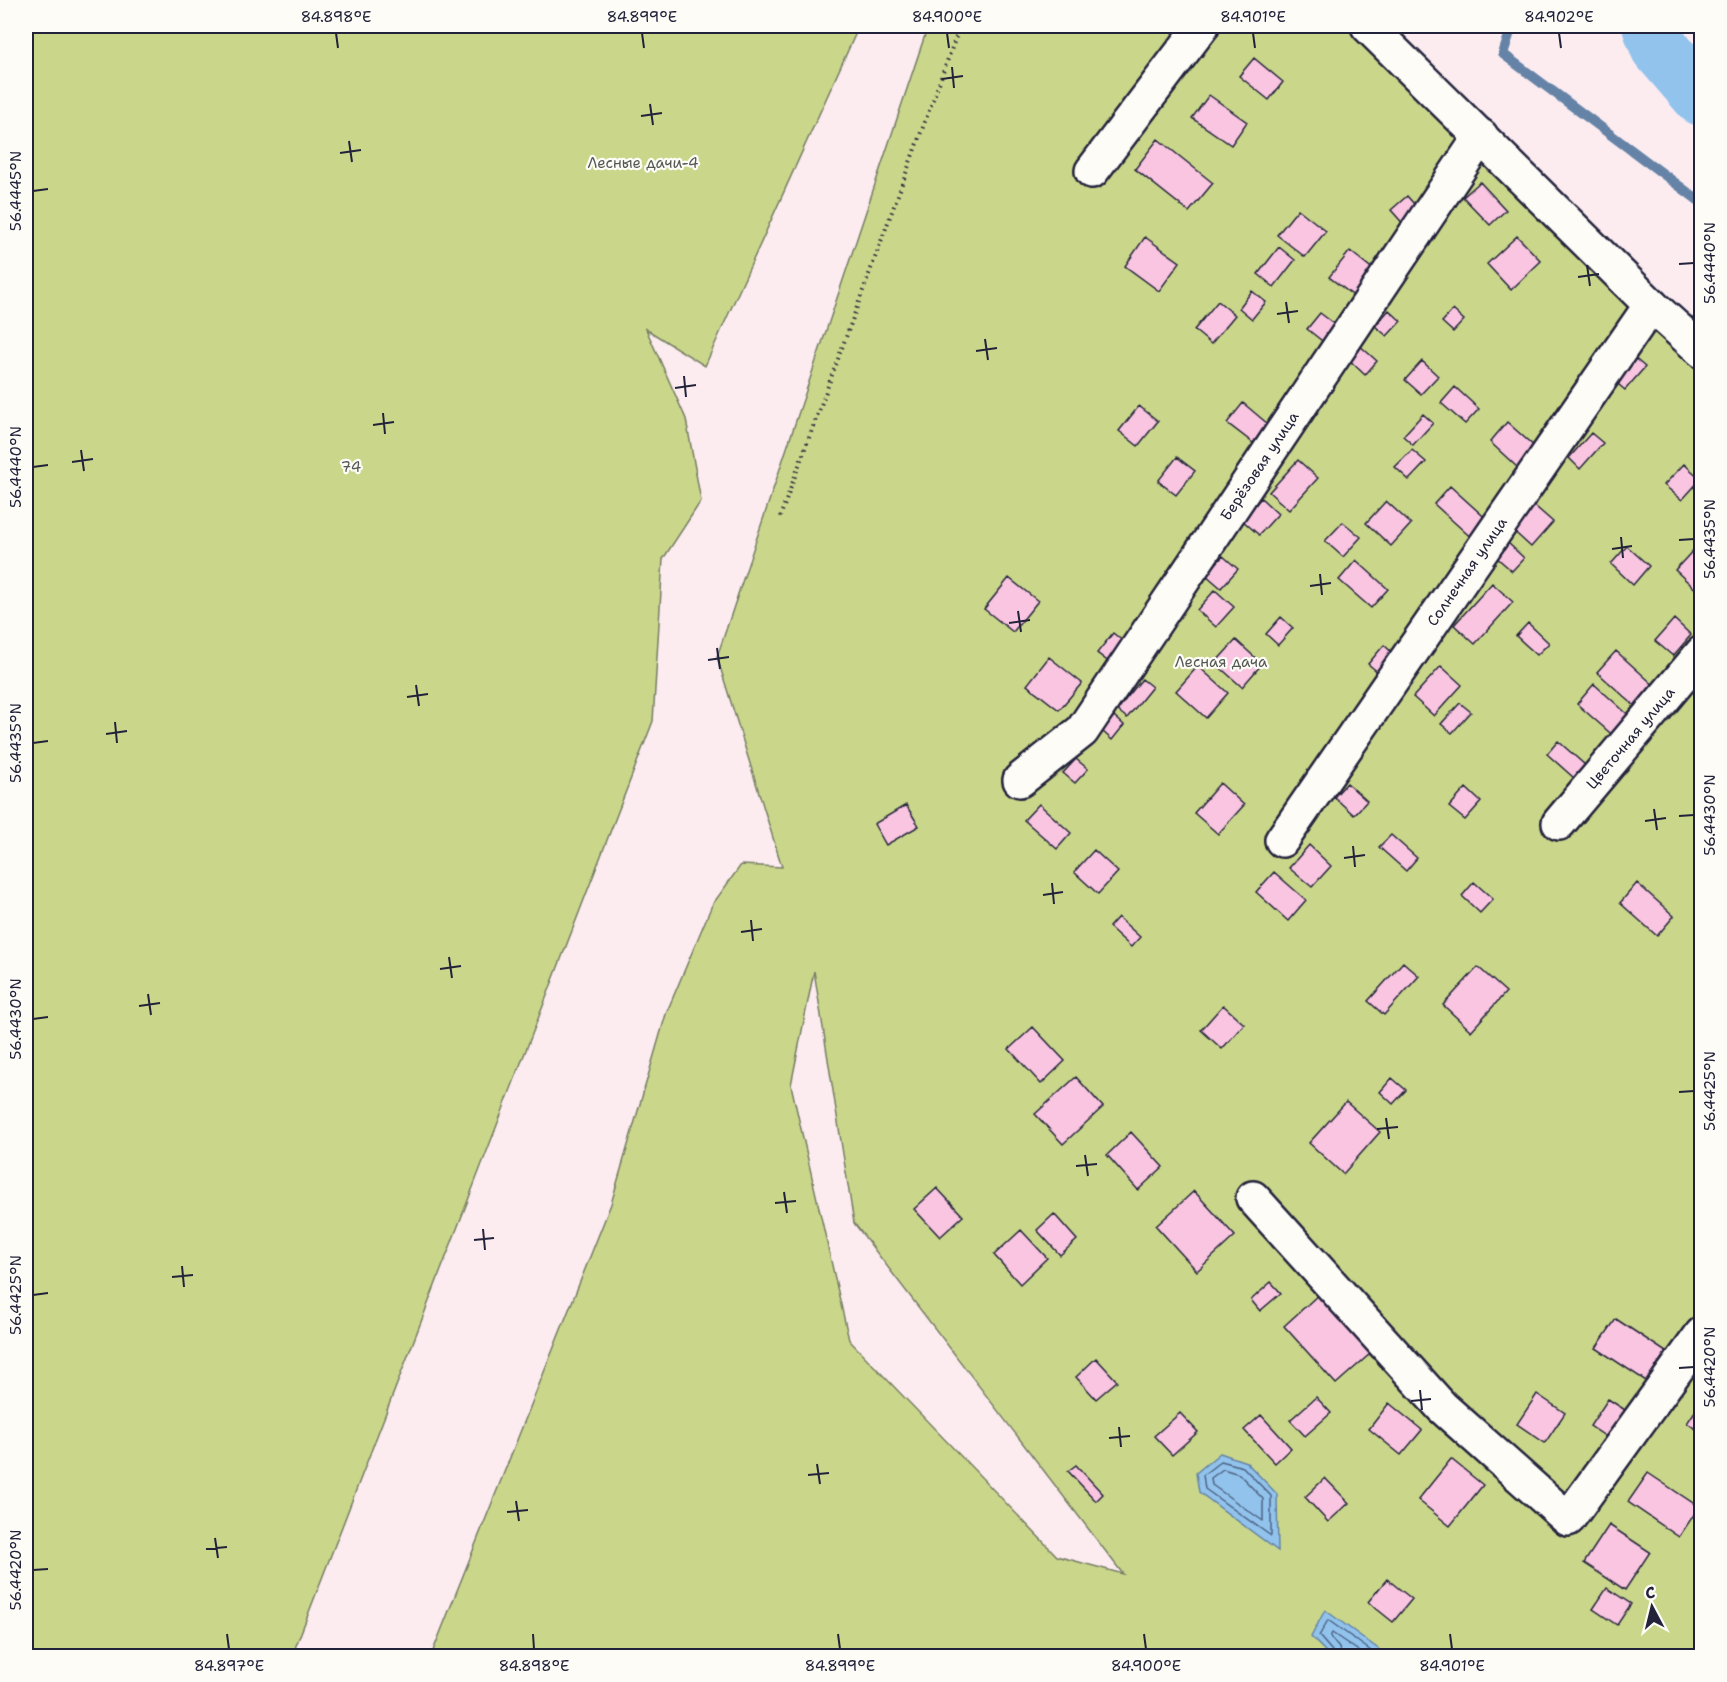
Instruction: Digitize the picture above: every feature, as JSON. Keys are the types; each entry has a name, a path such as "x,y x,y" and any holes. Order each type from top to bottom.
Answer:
{"street":[{"path":"1092,171 1202,26"},
{"path":"1368,26 1651,305 1701,351"},
{"name":"Берёзовая улица","path":"1020,780 1082,731 1481,136"},
{"name":"Солнечная улица","path":"1282,840 1651,305"},
{"name":"Цветочная улица","path":"1559,823 1701,653"},
{"path":"1253,1198 1442,1407 1568,1520 1701,1334"}],"path":[{"path":"780,517 960,26"}],"green space":[{"name":"74","path":"26,26 859,26 705,366 646,329 686,419 701,501 663,559 653,721 292,1656 26,1656"},
{"name":"Лесная дача","path":"928,26 1350,26 1701,365 1701,1656 431,1656 611,1204 666,1014 712,905 741,865 782,867 717,657","holes":["814,971 854,1223 1123,1574 1057,1556 849,1340 791,1085"]}],"water":[{"path":"1220,1453 1246,1462 1277,1494 1278,1551 1199,1492 1196,1473"},
{"path":"1325,1610 1388,1656 1330,1656 1311,1637"}],"building":[{"path":"1254,58 1283,82 1269,100 1239,76"},
{"path":"1209,95 1247,122 1231,145 1192,118"},
{"path":"1158,139 1213,183 1189,212 1135,169"},
{"path":"1480,182 1506,210 1490,225 1463,197"},
{"path":"1407,196 1422,213 1406,227 1391,210"},
{"path":"1298,209 1326,231 1305,257 1277,235"},
{"path":"1517,236 1541,261 1511,290 1487,264"},
{"path":"1145,237 1180,262 1159,291 1125,266"},
{"path":"1279,247 1295,260 1274,287 1258,274"},
{"path":"1350,251 1375,271 1355,297 1329,277"},
{"path":"1252,291 1266,302 1252,319 1239,308"},
{"path":"1218,301 1235,315 1211,344 1194,330"},
{"path":"1389,310 1401,321 1387,336 1375,326"},
{"path":"1453,310 1464,320 1453,332 1442,322"},
{"path":"1320,313 1340,328 1326,344 1307,329"},
{"path":"1358,344 1377,361 1365,375 1346,357"},
{"path":"1632,356 1645,367 1625,390 1612,379"},
{"path":"1422,361 1438,376 1421,394 1405,380"},
{"path":"1455,387 1479,409 1465,424 1441,403"},
{"path":"1243,403 1268,424 1253,443 1227,423"},
{"path":"1139,406 1158,421 1138,446 1119,431"},
{"path":"1423,414 1433,423 1413,445 1403,436"},
{"path":"1507,422 1535,447 1517,467 1490,442"},
{"path":"1591,433 1603,443 1580,469 1569,458"},
{"path":"1412,450 1426,462 1409,480 1395,467"},
{"path":"1177,457 1195,471 1176,495 1158,481"},
{"path":"1298,460 1318,478 1289,510 1269,492"},
{"path":"1684,464 1701,479 1682,500 1664,485"},
{"path":"1450,486 1492,524 1476,542 1434,504"},
{"path":"1261,498 1278,514 1259,535 1242,520"},
{"path":"1386,501 1411,524 1391,546 1366,523"},
{"path":"1529,501 1553,522 1531,547 1507,525"},
{"path":"1343,522 1361,537 1343,557 1325,541"},
{"path":"1507,542 1524,558 1512,571 1495,556"},
{"path":"1698,545 1702,548 1702,595 1675,570"},
{"path":"1627,546 1649,566 1633,585 1611,564"},
{"path":"1223,556 1238,569 1221,588 1206,575"},
{"path":"1356,560 1388,589 1371,608 1339,580"},
{"path":"1009,578 1038,601 1013,632 984,609"},
{"path":"1492,583 1513,602 1475,644 1454,625"},
{"path":"1215,590 1234,607 1216,627 1197,610"},
{"path":"1281,617 1293,628 1278,645 1266,634"},
{"path":"1674,619 1691,635 1673,656 1655,641"},
{"path":"1528,623 1549,643 1537,655 1516,636"},
{"path":"1113,633 1130,647 1114,666 1097,653"},
{"path":"1236,640 1262,664 1242,687 1215,663"},
{"path":"1384,645 1400,660 1384,677 1368,664"},
{"path":"1616,651 1657,688 1638,709 1597,672"},
{"path":"1049,657 1082,683 1059,710 1027,685"},
{"path":"1198,666 1228,693 1206,718 1176,691"},
{"path":"1441,666 1462,685 1434,716 1413,697"},
{"path":"1142,679 1152,687 1127,718 1117,710"},
{"path":"1594,684 1634,720 1617,739 1577,704"},
{"path":"1460,703 1471,712 1452,733 1441,724"},
{"path":"1114,716 1124,725 1112,740 1102,731"},
{"path":"1558,741 1594,773 1583,786 1547,754"},
{"path":"1076,759 1088,769 1075,783 1063,773"},
{"path":"1220,783 1244,805 1218,834 1194,813"},
{"path":"1347,783 1367,801 1354,815 1334,797"},
{"path":"1466,788 1481,802 1465,820 1449,807"},
{"path":"1039,804 1071,833 1057,849 1024,820"},
{"path":"906,805 919,826 886,845 874,824"},
{"path":"1391,835 1417,858 1406,871 1379,847"},
{"path":"1309,845 1331,866 1312,887 1289,868"},
{"path":"1094,850 1118,872 1098,894 1074,872"},
{"path":"1274,872 1306,900 1288,921 1256,892"},
{"path":"1474,882 1493,899 1480,913 1462,896"},
{"path":"1637,883 1674,916 1657,936 1620,903"},
{"path":"1118,917 1140,937 1131,947 1109,927"},
{"path":"1403,962 1419,976 1384,1015 1368,1001"},
{"path":"1478,967 1506,992 1471,1031 1443,1005"},
{"path":"1223,1005 1244,1024 1222,1049 1201,1030"},
{"path":"1033,1027 1065,1061 1041,1084 1009,1049"},
{"path":"1076,1077 1103,1107 1063,1144 1035,1114"},
{"path":"1392,1078 1406,1090 1393,1104 1380,1092"},
{"path":"1346,1102 1380,1132 1343,1174 1309,1143"},
{"path":"1131,1132 1163,1167 1138,1190 1107,1155"},
{"path":"937,1188 963,1216 940,1237 914,1209"},
{"path":"1194,1191 1235,1236 1197,1271 1156,1226"},
{"path":"1054,1214 1077,1240 1060,1255 1037,1230"},
{"path":"1021,1230 1047,1258 1020,1284 994,1255"},
{"path":"1271,1282 1281,1293 1260,1311 1251,1300"},
{"path":"1318,1295 1371,1353 1336,1384 1284,1326"},
{"path":"1616,1319 1666,1352 1646,1381 1596,1348"},
{"path":"1096,1358 1117,1381 1096,1399 1076,1377"},
{"path":"1537,1394 1565,1413 1545,1443 1517,1424"},
{"path":"1316,1397 1331,1413 1305,1436 1290,1420"},
{"path":"1608,1399 1636,1417 1617,1444 1590,1426"},
{"path":"1702,1401 1702,1433 1687,1423"},
{"path":"1389,1403 1422,1430 1401,1455 1369,1429"},
{"path":"1180,1413 1198,1432 1172,1455 1154,1436"},
{"path":"1261,1415 1291,1448 1275,1463 1244,1430"},
{"path":"1451,1459 1483,1485 1450,1526 1418,1500"},
{"path":"1076,1465 1103,1494 1096,1501 1068,1471"},
{"path":"1648,1473 1699,1507 1679,1537 1628,1502"},
{"path":"1325,1478 1349,1503 1328,1522 1305,1497"},
{"path":"1609,1525 1650,1552 1625,1590 1584,1563"},
{"path":"1387,1579 1412,1599 1393,1622 1368,1602"},
{"path":"1607,1588 1631,1604 1617,1625 1593,1609"}],"waterway":[{"path":"1512,26 1503,54 1702,203"},
{"path":"1651,26 1659,47 1702,97"}],"park label":[{"name":"Лесные дачи-4","path":"643,163"}]}
